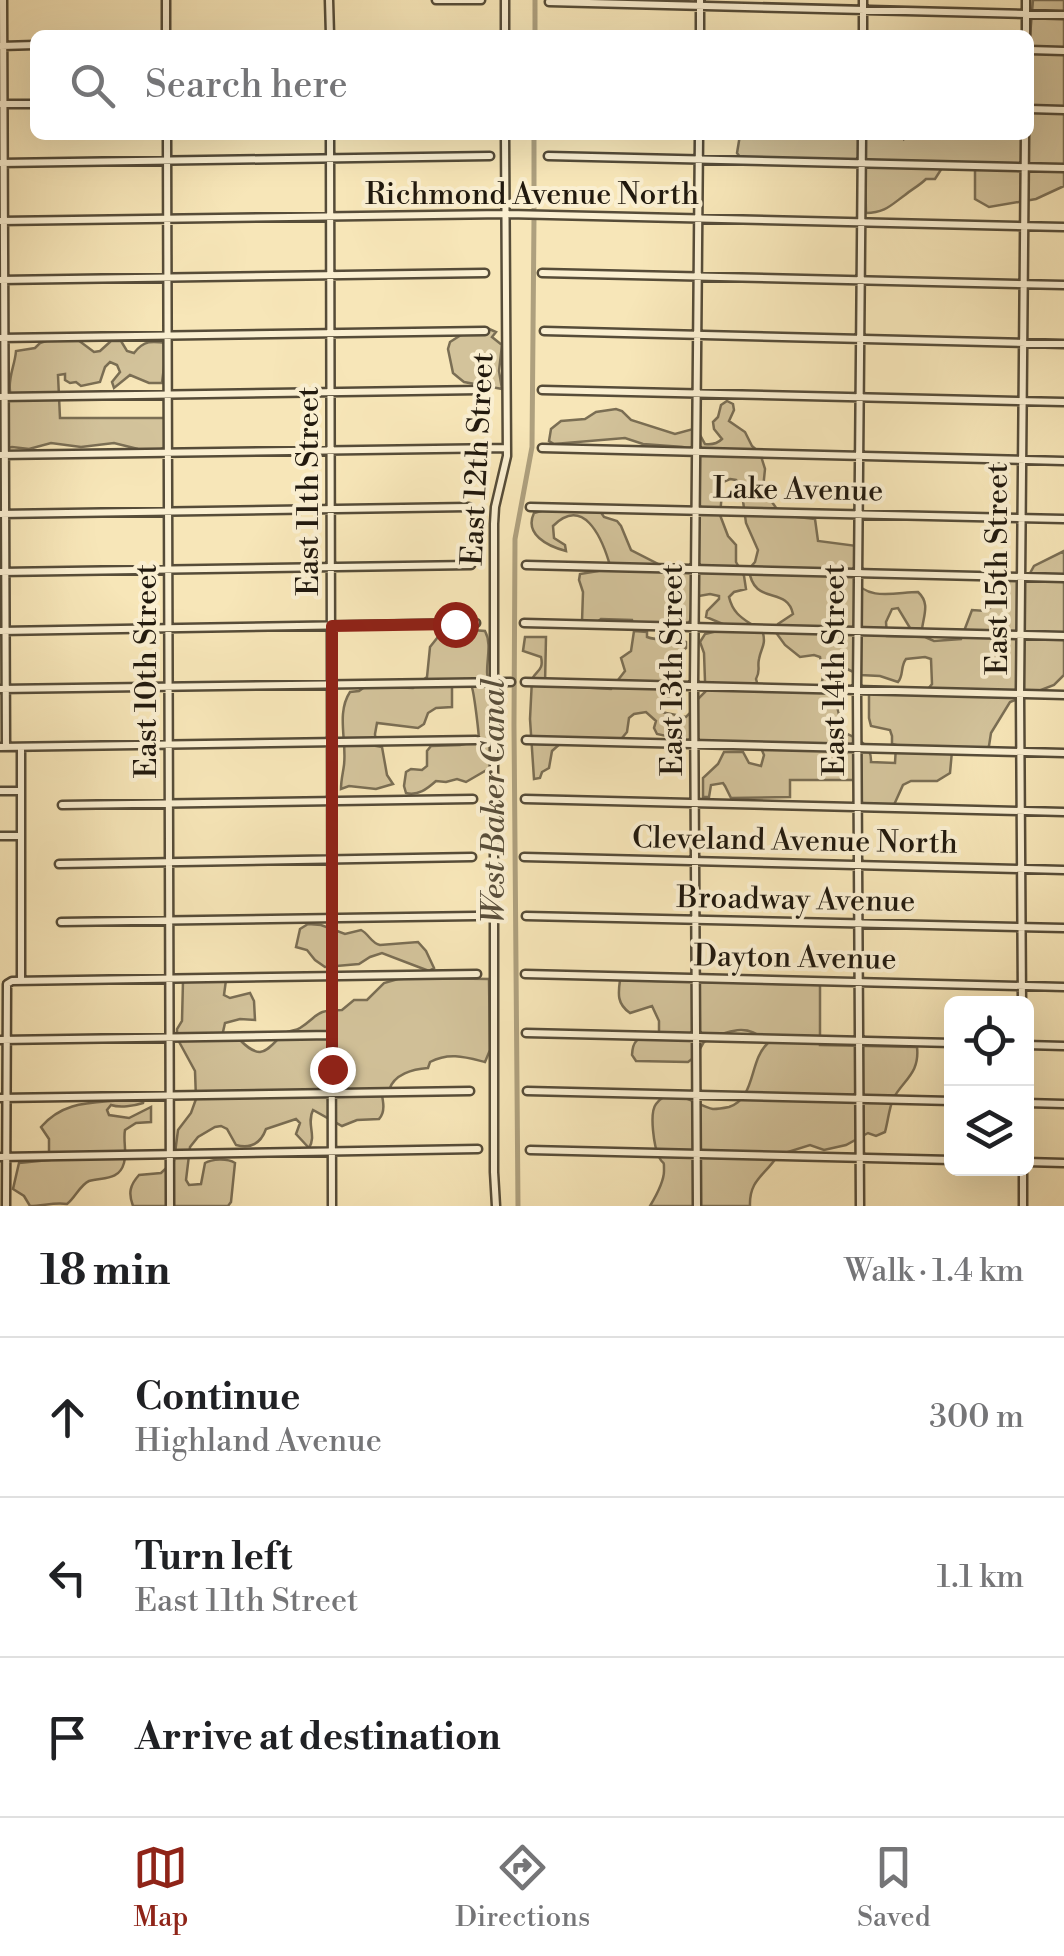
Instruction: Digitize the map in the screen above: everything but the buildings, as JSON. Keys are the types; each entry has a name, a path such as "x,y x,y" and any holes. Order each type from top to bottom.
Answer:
{"street":[{"path":"4,0 3,747 476,740"},
{"path":"166,0 166,30"},
{"path":"330,0 330,30"},
{"path":"436,0 481,0"},
{"path":"505,0 505,30"},
{"path":"863,0 863,30"},
{"path":"1026,0 1026,30"},
{"path":"549,2 1064,15"},
{"path":"700,3 700,30"},
{"path":"2,46 30,46"},
{"path":"1034,50 1064,51"},
{"path":"2,104 30,104"},
{"path":"1034,109 1064,110"},
{"name":"East 10th Street","path":"167,140 170,1206"},
{"name":"East 11th Street","path":"330,140 332,1206"},
{"name":"East 12th Street","path":"496,1206 494,512 507,448 505,140"},
{"name":"East 13th Street","path":"697,1206 694,686 699,140"},
{"name":"East 14th Street","path":"860,1206 857,690 862,140"},
{"name":"East 15th Street","path":"1022,996 1020,635 1025,140"},
{"path":"2,163 490,156"},
{"path":"548,156 1064,168"},
{"name":"Richmond Avenue North","path":"2,221 506,214 1064,227"},
{"path":"2,280 485,272"},
{"path":"542,273 1064,285"},
{"path":"2,338 485,331"},
{"path":"544,332 1064,344"},
{"path":"3,397 482,390"},
{"path":"542,390 1064,402"},
{"path":"3,455 507,448"},
{"path":"542,448 1064,461"},
{"name":"Lake Avenue","path":"530,506 1064,519"},
{"path":"3,514 469,507"},
{"path":"3,572 471,565"},
{"path":"526,565 1064,578"},
{"path":"3,630 476,623"},
{"path":"524,624 1064,636"},
{"path":"3,689 511,682"},
{"path":"524,682 1064,695"},
{"path":"526,740 1064,753"},
{"path":"21,747 21,981"},
{"path":"0,792 21,791"},
{"path":"62,805 473,799"},
{"path":"525,799 1064,812"},
{"path":"0,836 21,836"},
{"path":"59,864 472,857"},
{"name":"Cleveland Avenue North","path":"524,858 1064,870"},
{"path":"61,922 476,916"},
{"name":"Broadway Avenue","path":"526,916 1064,928"},
{"path":"6,1206 3,1040 7,984 477,974"},
{"name":"Dayton Avenue","path":"525,974 1064,987"},
{"path":"526,1033 944,1043"},
{"path":"3,1040 332,1035"},
{"path":"1034,1045 1064,1046"},
{"path":"527,1091 944,1101"},
{"path":"3,1098 470,1092"},
{"path":"1034,1103 1064,1104"},
{"path":"3,1157 478,1149"},
{"path":"530,1150 944,1160"},
{"path":"1034,1162 1064,1162"},
{"path":"1023,1176 1023,1206"}],"shaded area":[{"path":"1033,0 1064,0 1064,186 1036,199 989,207 975,199 975,168 942,168 935,179 926,179 887,208 866,213 862,163 755,164 737,153 739,140 1034,140 1034,30 1031,30"},
{"path":"487,328 496,332 492,337 502,345 502,389 464,382 453,373 450,342"},
{"path":"49,340 78,340 94,352 111,341 121,341 127,351 134,353 149,342 167,343 162,383 149,383 130,375 114,388 112,382 120,372 110,362 100,382 81,386 65,380 65,374 58,375 60,418 166,418 165,447 159,450 114,443 81,447 51,443 0,450 0,402 10,391 16,351 35,348"},
{"path":"727,401 733,404 729,421 745,432 760,453 765,469 763,489 781,515 815,519 818,541 857,546 854,579 867,591 918,592 922,596 922,629 910,628 898,608 892,609 886,622 887,636 925,637 934,641 961,639 972,610 986,611 995,604 989,592 995,583 1029,575 1034,566 1064,551 1064,675 1054,685 1010,702 984,751 952,751 950,773 937,781 911,781 903,785 893,807 857,806 857,780 790,780 790,797 731,798 723,783 711,785 709,797 703,797 703,778 724,752 743,752 749,763 761,766 761,748 698,743 657,734 656,721 646,712 629,718 622,738 598,745 562,742 552,751 549,768 534,779 532,679 542,661 541,657 523,651 525,637 546,637 545,685 611,689 625,671 621,658 631,651 634,631 647,632 647,637 686,642 686,648 669,668 677,677 673,692 660,705 661,712 686,717 708,689 700,642 705,634 722,630 723,624 706,617 719,599 710,594 693,597 686,625 601,619 596,623 582,622 580,574 598,571 609,562 601,541 589,523 573,515 553,526 554,538 565,545 566,551 552,546 535,533 534,513 552,508 598,508 604,517 621,526 631,550 660,565 669,580 676,570 693,568 695,452 625,438 554,444 549,441 551,429 561,421 585,419 596,412 616,409 631,420 675,434 693,429 705,444 712,444 722,439 713,422","holes":["736,480 741,486 746,523 758,550 749,569 752,581 763,592 790,605 793,614 778,624 777,634 800,657 820,657 821,687 834,687 837,674 847,669 898,682 906,659 931,659 932,684 923,695 869,691 871,726 890,730 892,744 896,745 895,763 871,762 866,746 843,732 834,693 758,686 763,633 731,604 729,597 746,589 736,562 736,545 720,515 723,482"]},
{"path":"445,628 485,631 490,768 466,782 436,781 418,793 406,793 406,772 427,766 431,746 479,741 472,688 464,679 452,685 452,707 436,708 418,728 377,723 376,746 382,747 387,775 393,784 376,789 341,789 344,709 350,692 366,686 413,688 427,677 430,647"},
{"path":"308,924 345,934 361,930 380,945 418,942 434,968 429,971 382,953 359,964 325,967 307,950 296,947 300,929"},
{"path":"421,978 489,979 490,1050 485,1062 450,1056 430,1062 428,1068 405,1073 389,1090 381,1090 383,1109 379,1119 357,1120 342,1126 313,1110 309,1148 296,1134 300,1123 296,1119 266,1129 258,1141 246,1146 236,1145 227,1129 215,1127 190,1147 186,1180 189,1185 201,1184 205,1163 235,1163 228,1206 133,1206 131,1189 139,1175 161,1173 174,1161 178,1130 196,1099 195,1071 177,1038 182,1021 183,981 226,980 224,995 230,998 250,993 255,1020 225,1023 223,1032 230,1040 240,1040 260,1052 322,1012 342,1010 354,1000 367,1000 384,983"},
{"path":"620,980 820,985 820,1045 917,1047 916,1064 893,1099 885,1132 876,1136 868,1133 846,1145 824,1150 810,1145 778,1155 755,1183 750,1206 650,1206 664,1171 653,1130 656,1104 669,1095 713,1109 729,1107 744,1096 767,1044 753,1032 737,1030 704,1042 688,1062 636,1061 632,1055 634,1044 659,1033 659,1021 652,1006 630,1013 626,1010 619,998"},
{"path":"144,1099 135,1105 111,1105 109,1115 129,1118 151,1107 151,1122 136,1123 125,1130 125,1159 118,1173 89,1181 67,1204 30,1206 13,1189 19,1163 59,1159 49,1155 49,1139 41,1127 51,1118 83,1104"}],"waterway":[{"name":"West Baker Canal","path":"535,0 535,30"},
{"name":"West Baker Canal","path":"534,140 534,210"},
{"name":"West Baker Canal","path":"518,1206 515,539 532,447 534,218"}],"route":[{"path":"332,1069 332,626 455,624"}]}
